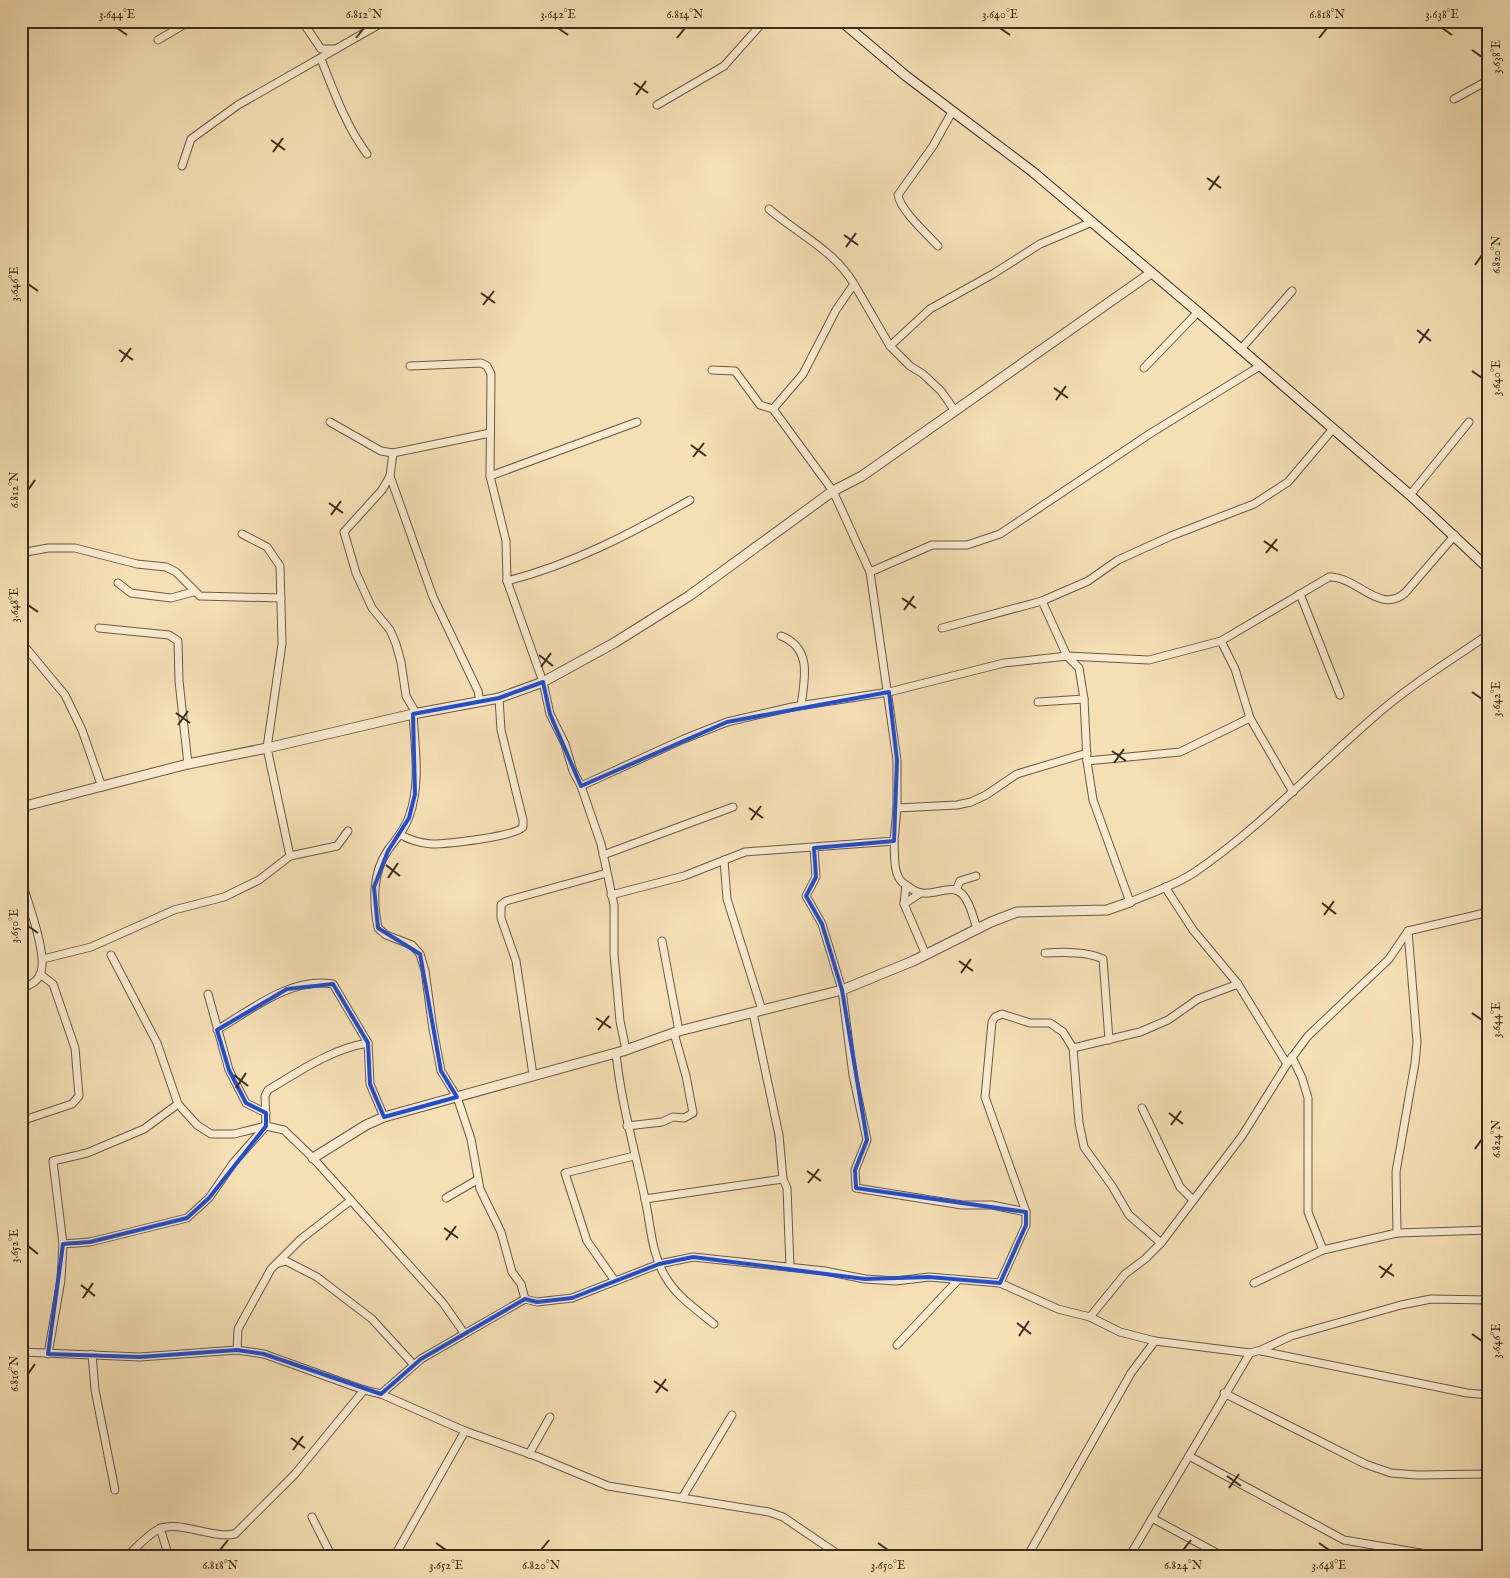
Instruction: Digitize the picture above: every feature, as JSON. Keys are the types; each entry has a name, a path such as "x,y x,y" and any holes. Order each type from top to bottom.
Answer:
{"street":[{"path":"158,40 190,21"},
{"path":"302,21 321,49 334,49"},
{"path":"182,166 191,139 238,105 385,21"},
{"path":"657,105 724,66 764,21"},
{"path":"841,21 952,112 1033,172 1410,495 1455,535 1489,569"},
{"path":"321,59 336,98 357,140 367,154"},
{"path":"1454,99 1489,80"},
{"path":"938,246 920,227 900,201 898,195 933,146 952,112"},
{"path":"769,209 787,224 810,238 844,267 890,346 910,366 923,374 941,391 956,411"},
{"path":"890,346 930,310 994,274 1040,244 1092,222"},
{"path":"21,807 188,764 414,714 480,700 499,698 543,682 614,643 689,596 833,491 862,476 1151,273"},
{"path":"773,410 804,374 836,310 854,284"},
{"path":"1241,349 1292,291"},
{"path":"1144,368 1198,312"},
{"path":"410,366 481,363 487,366 491,374 490,476 506,541 507,581 543,682 550,714 565,744 573,771 581,786 603,855 612,895 620,1021 626,1050"},
{"path":"870,572 932,545 967,545 1000,534 1151,433 1260,366"},
{"path":"712,370 736,371 760,405 773,410 833,491 870,572 889,692 897,760 897,808 894,841 898,876 906,885 919,894"},
{"path":"330,422 381,451 393,453 490,433"},
{"path":"490,476 637,422"},
{"path":"1410,495 1469,422"},
{"path":"942,628 1042,600 1088,581 1118,560 1254,504 1288,482 1332,430"},
{"path":"393,453 390,476 382,490 344,532 360,582 372,608 390,630 396,644 402,662 406,696 414,714 417,766 415,794 409,818 401,835 388,851 374,887 378,928 386,936 412,945 420,954 426,971 433,1029 441,1071 457,1097 471,1140 477,1180 501,1232 512,1272 521,1284 525,1298"},
{"path":"390,476 433,597 478,691 480,700"},
{"path":"507,581 523,577 601,546 639,529 690,500"},
{"path":"242,534 259,542 274,555 280,566 282,644 267,748 279,813 290,856"},
{"path":"581,786 684,739 727,722 801,705 889,692 1004,662 1067,656 1149,660 1221,641 1329,576 1334,576 1385,601 1397,600 1406,593 1455,535"},
{"path":"21,554 48,548 75,548 137,564 166,567 176,572 193,592 206,598 281,598"},
{"path":"118,583 131,593 171,598 193,592"},
{"path":"1300,594 1340,695"},
{"path":"1042,600 1067,656 1079,668 1084,699 1087,757 1093,800 1130,902"},
{"path":"99,628 169,635 178,641 179,681 188,764"},
{"path":"312,1158 366,1125 384,1118 616,1053 677,1032 842,990 926,955 977,928 1018,912 1107,910 1130,902 1193,873 1220,854 1293,792 1376,715 1411,687 1489,634"},
{"path":"781,636 791,640 800,649 805,674 801,705"},
{"path":"1221,641 1235,668 1250,718 1293,792"},
{"path":"21,642 66,695 82,730 102,787"},
{"path":"401,835 430,844 464,842 515,833 523,827 523,820 501,730 499,698"},
{"path":"1038,702 1084,699"},
{"path":"897,808 957,806 986,795 1017,774 1087,757 1180,752 1250,718"},
{"path":"603,855 733,808"},
{"path":"43,959 92,946 174,910 224,897 259,880 290,856 337,846 348,831"},
{"path":"612,895 684,876 745,852 894,841"},
{"path":"814,848 816,877 806,896 822,924 842,990 853,1075 867,1140 855,1170 856,1188 962,1205 992,1205 1026,1212"},
{"path":"724,860 727,899 757,1012 779,1135 783,1179 787,1188 790,1267"},
{"path":"533,1075 516,961 500,911 501,905 506,901 607,873"},
{"path":"956,890 960,881 976,876"},
{"path":"21,879 43,959 40,974 35,983 21,989"},
{"path":"906,885 904,904 926,955"},
{"path":"1164,886 1193,930 1238,984 1286,1064"},
{"path":"904,904 919,894 930,894 946,889 956,890 963,895 969,905 977,928"},
{"path":"1090,1317 1125,1274 1145,1259 1161,1243 1242,1136 1286,1064 1308,1036 1389,959 1408,931 1489,912"},
{"path":"1397,1233 1396,1172 1416,1063 1417,1042 1408,931"},
{"path":"627,1126 662,1122 673,1117 684,1118 692,1113 662,941"},
{"path":"1045,953 1061,952 1096,956 1103,959 1108,1040"},
{"path":"111,955 156,1043 178,1104 197,1125 211,1134 234,1134 266,1126 284,1130 312,1158 443,1303 464,1333"},
{"path":"21,1121 72,1104 79,1096 75,1048 53,984 40,974"},
{"path":"217,1030 287,989 323,982 333,984 368,1043 370,1084 384,1118"},
{"path":"1073,1048 1140,1032 1168,1020 1198,999 1238,984"},
{"path":"208,994 229,1070 246,1103 266,1113"},
{"path":"1000,1283 1026,1225 1026,1212 985,1097 992,1022 996,1016 1002,1014 1030,1023 1050,1023 1063,1032 1073,1048 1079,1124 1084,1147 1112,1186 1129,1215 1161,1243"},
{"path":"63,1244 90,1242 187,1218 209,1198 234,1162 266,1126 265,1096 268,1090 329,1054 350,1046 368,1043"},
{"path":"616,1053 627,1126 645,1199 650,1237 659,1264 676,1291 714,1324"},
{"path":"1292,1057 1302,1078 1308,1098 1306,1189 1308,1212 1323,1250"},
{"path":"48,1354 61,1280 63,1244 53,1161 87,1153 144,1129 178,1104"},
{"path":"1142,1108 1180,1187 1193,1200"},
{"path":"615,1281 588,1241 564,1173 634,1156"},
{"path":"645,1199 783,1179"},
{"path":"446,1198 477,1180"},
{"path":"237,1350 238,1329 272,1269 301,1239 350,1201"},
{"path":"1254,1283 1323,1250 1397,1233 1489,1230"},
{"path":"381,1394 414,1365 464,1333 525,1298 537,1302 572,1298 659,1264 693,1257 790,1267 865,1279 896,1281 929,1277 1000,1283 1058,1309 1090,1317 1120,1332 1155,1341 1250,1353 1291,1336 1431,1299 1489,1300"},
{"path":"279,1263 286,1261 317,1277 372,1319 414,1365"},
{"path":"897,1345 958,1280"},
{"path":"1027,1557 1131,1373 1155,1341"},
{"path":"21,1352 140,1357 237,1350 264,1354 364,1390 381,1394 465,1431 529,1454 608,1486 747,1507 783,1517 842,1557"},
{"path":"1261,1350 1467,1394 1489,1395"},
{"path":"1129,1557 1189,1456 1224,1392 1250,1353"},
{"path":"92,1354 95,1390 115,1490"},
{"path":"126,1557 160,1528 172,1527 225,1537 235,1534 295,1474 364,1390"},
{"path":"1224,1392 1365,1464 1391,1473 1417,1475 1489,1474"},
{"path":"682,1498 732,1415"},
{"path":"529,1454 550,1417"},
{"path":"394,1557 465,1431"},
{"path":"1189,1456 1344,1540 1444,1557"},
{"path":"312,1517 332,1557"},
{"path":"1152,1518 1224,1557"},
{"path":"160,1528 168,1557"}],"highlighted area":[{"path":"543,682 550,714 581,786 727,722 889,692 897,760 894,841 814,848 816,877 806,896 822,924 842,990 867,1140 855,1170 856,1188 1026,1212 1026,1225 1000,1283 929,1277 865,1279 693,1257 659,1264 572,1298 537,1302 525,1299 421,1359 381,1394 264,1354 237,1350 140,1357 48,1354 63,1244 90,1242 187,1218 209,1198 266,1126 266,1113 246,1103 229,1070 217,1030 287,989 333,984 368,1043 370,1084 384,1117 457,1097 441,1071 420,954 378,928 375,909 374,887 388,851 409,818 415,794 413,714 499,698"}]}
